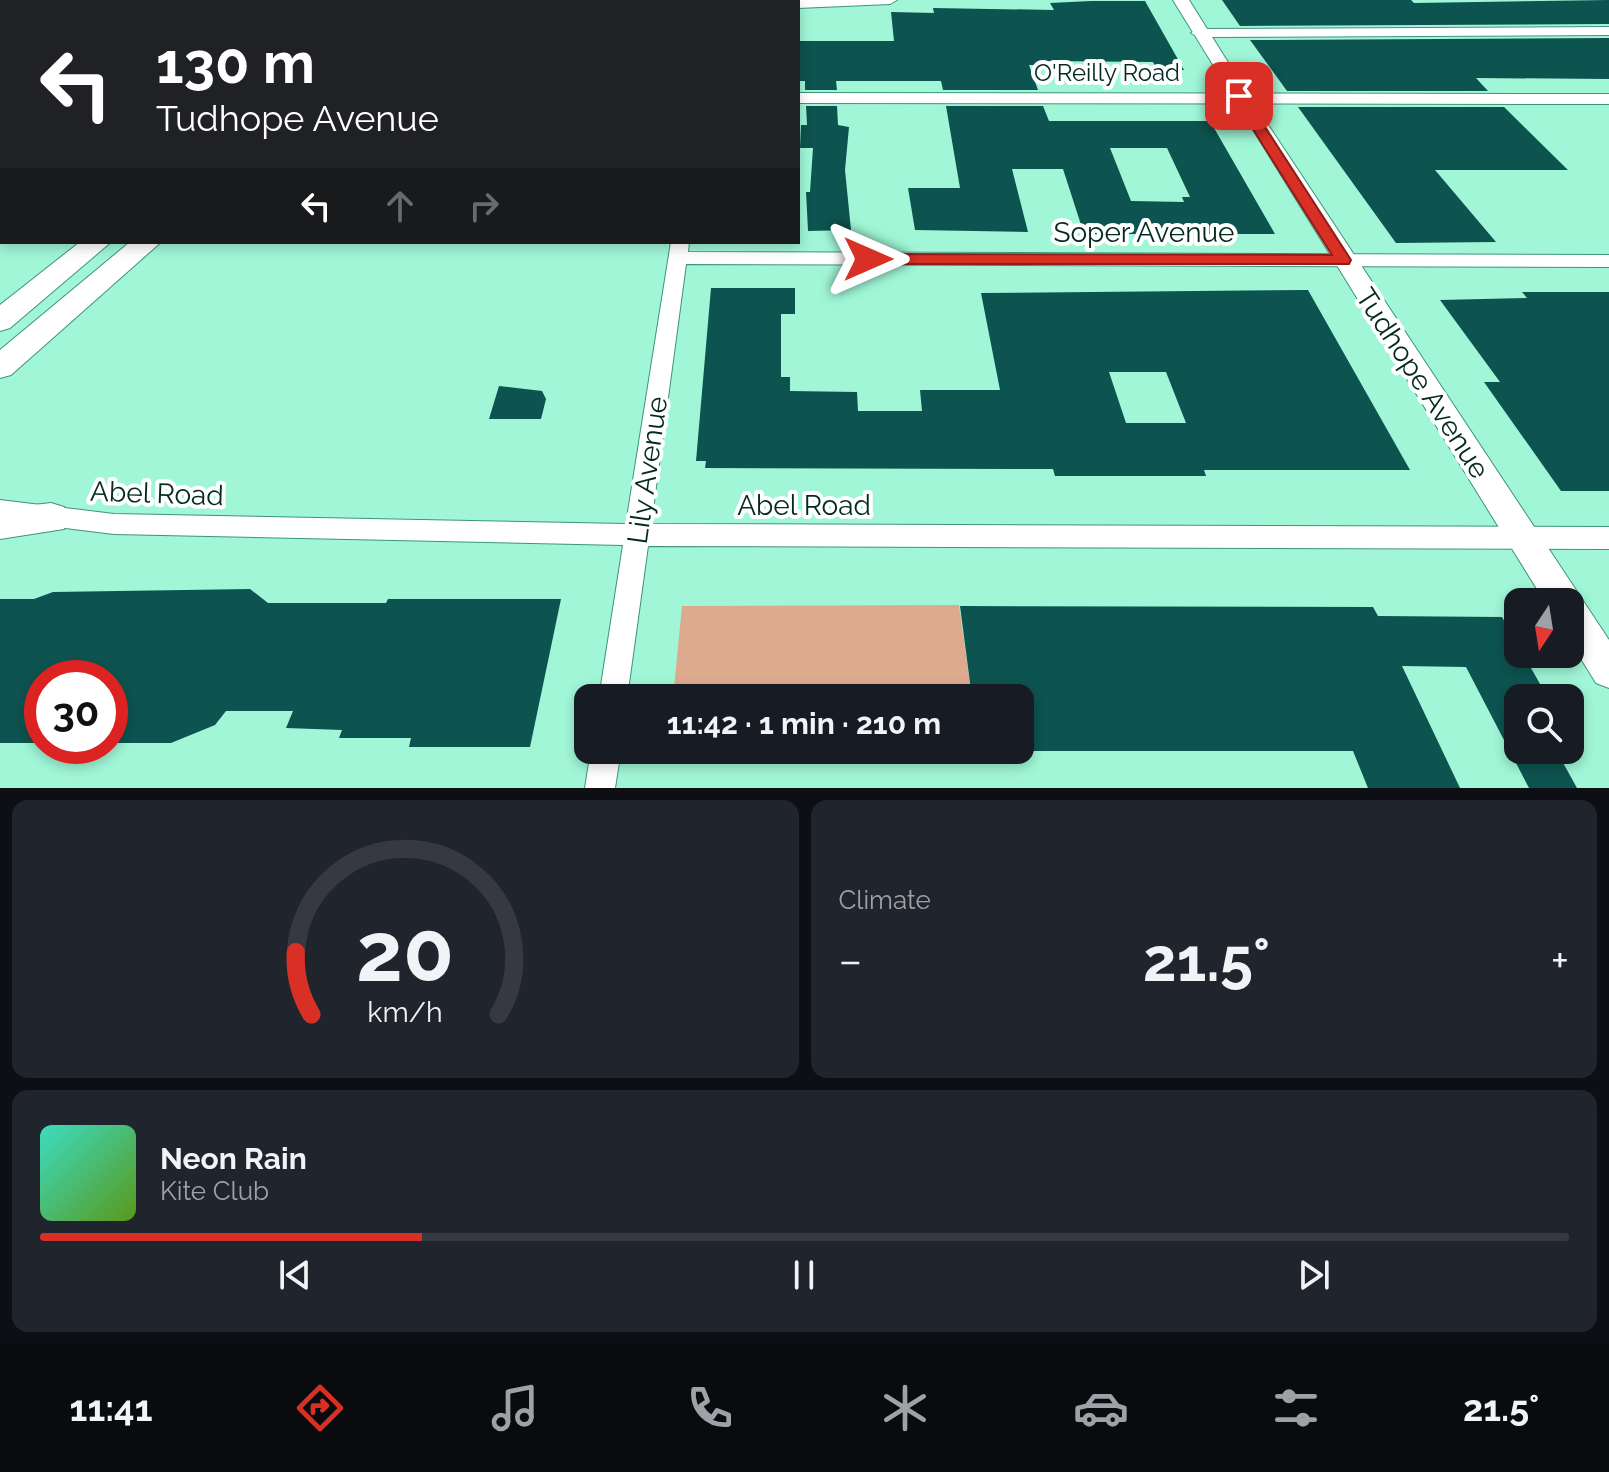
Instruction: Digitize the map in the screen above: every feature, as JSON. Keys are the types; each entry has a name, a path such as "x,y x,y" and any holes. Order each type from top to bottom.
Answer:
{"main road":[{"path":"0,321 95,244"},
{"path":"0,367 145,244"},
{"path":"0,524 51,518"}],"street":[{"path":"800,4 890,0"},
{"name":"Tudhope Avenue","path":"1181,0 1198,33 1555,588"},
{"path":"1198,33 1609,31"},
{"name":"O'Reilly Road","path":"800,98 1239,96 1609,99"},
{"name":"Soper Avenue","path":"679,250 1609,261"},
{"name":"Lily Avenue","path":"615,684 679,250"},
{"name":"Abel Road","path":"0,510 114,524 637,535 1609,538"},
{"path":"1584,633 1609,671"},
{"path":"600,788 604,764"}],"shaded area":[{"path":"959,605 970,684 674,684 682,606"}],"building":[{"path":"1222,0 1411,0 1414,3 1609,0 1609,24 1240,26"},
{"path":"1145,1 1184,70 1157,70 1153,62 1043,61 1044,65 1029,65 1038,90 943,90 941,81 836,81 837,90 805,90 805,81 800,81 800,41 894,41 891,12 934,13 933,8 1054,10 1050,3"},
{"path":"1609,38 1609,79 1476,78 1488,91 1287,91 1250,40"},
{"path":"806,106 837,106 838,125 849,127 845,170 851,230 808,231 806,192 810,192 813,148 800,148 801,125 807,125"},
{"path":"946,106 1043,106 1049,121 1210,121 1275,234 1084,234 1063,169 1012,169 1028,232 915,230 908,188 960,188","holes":["1110,148 1167,148 1190,197 1182,197 1184,202 1131,201"]},
{"path":"1298,107 1504,107 1568,170 1435,170 1496,242 1396,243"},
{"path":"711,288 795,288 795,314 781,314 781,377 790,377 790,391 857,392 858,411 922,411 920,390 1000,390 981,293 1308,290 1410,470 1204,470 1206,476 1055,476 1053,469 705,468 706,461 696,461","holes":["1109,372 1166,372 1186,423 1126,423"]},
{"path":"1522,292 1609,292 1609,491 1561,491 1484,382 1500,382 1440,300 1527,298"},
{"path":"499,386 542,391 546,399 541,419 489,419"},
{"path":"250,589 268,603 561,599 530,747 409,747 411,738 339,738 342,730 286,728 293,711 226,711 215,725 171,743 128,743 128,660 24,660 24,743 0,743 0,599 34,599 53,592"},
{"path":"960,606 1373,607 1378,616 1502,617 1504,668 1531,668 1540,684 1504,684 1504,740 1466,667 1402,666 1460,788 1368,788 1353,751 1034,751 1034,684 970,684"},
{"path":"1517,764 1564,764 1577,788 1529,788"}],"route":[{"path":"868,259 1343,260 1239,96"}]}
